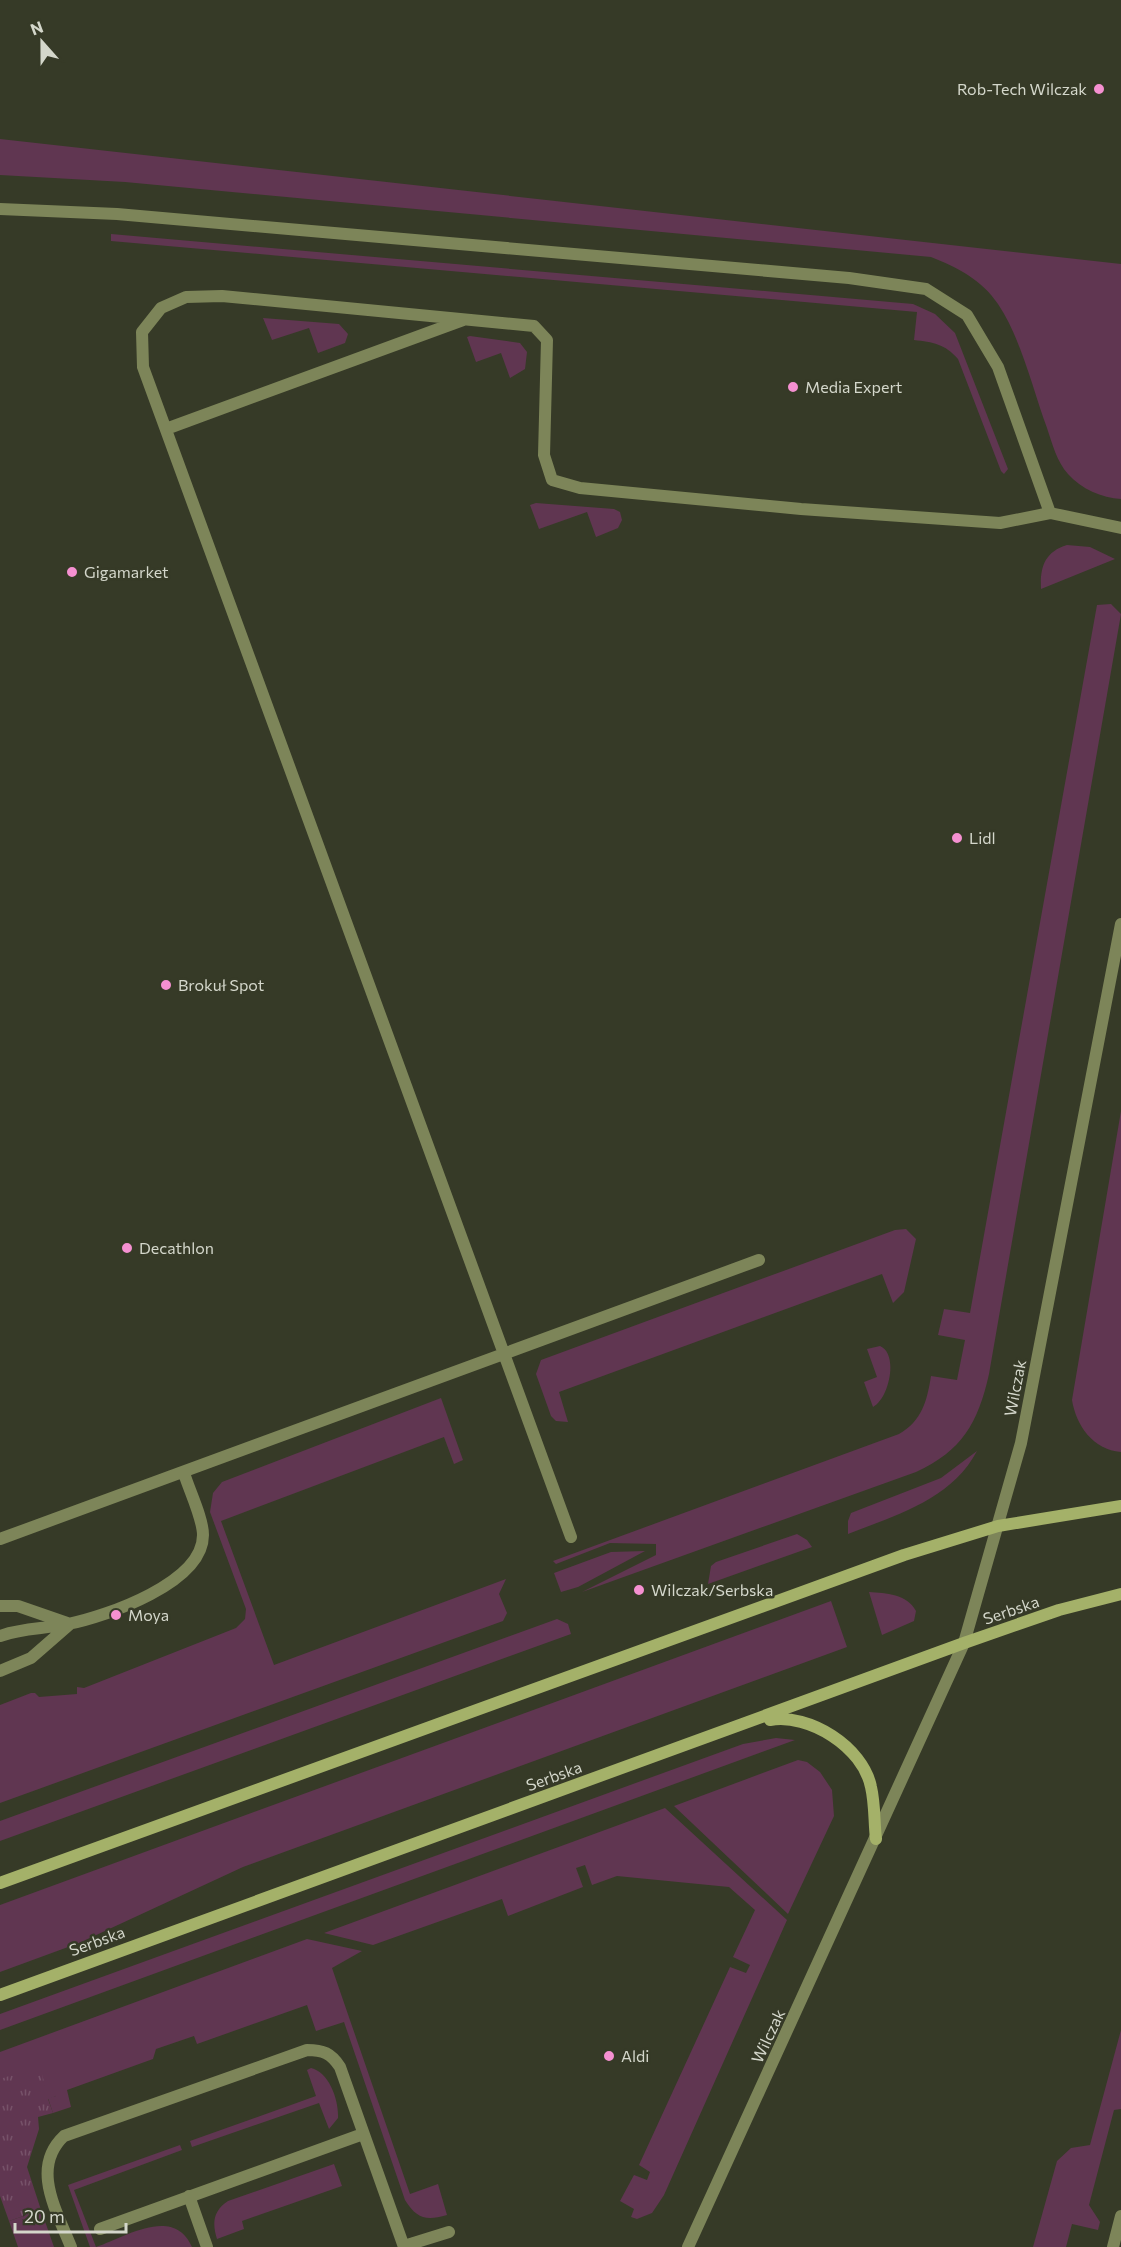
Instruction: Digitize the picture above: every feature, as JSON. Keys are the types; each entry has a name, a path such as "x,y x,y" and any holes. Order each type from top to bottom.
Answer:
{"street":[{"path":"0,209 117,214 849,278 926,289 967,315 998,367 1050,513"},
{"path":"571,1537 142,367 142,332 160,308 186,297 222,296 534,326 547,340 544,455 552,480 580,489 801,509 1000,523 1050,513 1121,528"},
{"path":"166,429 467,319"},
{"name":"Wilczak","path":"688,2247 964,1643 1021,1443 1120,931"},
{"path":"0,1539 759,1260"},
{"path":"0,1636 70,1624 147,1596 183,1574 197,1557 204,1532 184,1473"},
{"path":"0,1883 825,1583 998,1526 1121,1506"},
{"name":"Serbska","path":"0,1995 964,1643 1059,1610 1121,1594"},
{"path":"0,1606 18,1606 70,1624"},
{"path":"0,1671 31,1658 70,1624"},
{"path":"734,1727 783,1718 808,1724 828,1734 862,1765 871,1786 876,1839"},
{"path":"71,2247 46,2170 53,2146 64,2136 307,2050 321,2050 333,2057 340,2067 404,2247 449,2232"},
{"path":"100,2229 363,2134"},
{"path":"189,2196 207,2247"},
{"path":"1113,2247 1121,2216"}],"green space":[{"path":"0,139 1121,264 1121,499 1099,495 1085,488 1064,469 1053,446 1020,348 998,304 977,281 931,257 125,182 0,175"},
{"path":"111,234 913,304 935,314 955,333 1008,469 1004,474 1001,471 958,359 938,345 914,340 917,312 111,241"},
{"path":"263,318 339,324 348,334 345,343 318,353 309,328 272,340"},
{"path":"467,337 520,343 527,352 525,369 510,378 501,353 476,362"},
{"path":"536,503 614,509 620,512 622,520 618,528 596,537 587,512 539,529 530,505"},
{"path":"1067,545 1090,547 1115,559 1041,589 1041,574 1048,556"},
{"path":"1111,604 1121,614 989,1374 973,1421 966,1434 945,1455 916,1472 582,1592 656,1555 656,1544 610,1543 556,1564 553,1561 899,1434 913,1423 922,1410 931,1376 957,1380 965,1340 938,1335 944,1309 970,1313 1097,605"},
{"path":"1121,1111 1121,1452 1102,1447 1088,1435 1077,1418 1072,1400"},
{"path":"906,1229 916,1239 904,1292 893,1303 882,1274 559,1392 568,1422 556,1421 551,1416 536,1374 541,1360 895,1230"},
{"path":"880,1346 889,1358 890,1376 884,1395 873,1407 864,1382 877,1377 867,1349"},
{"path":"441,1398 463,1460 454,1464 444,1437 221,1521 274,1665 506,1579 499,1594 507,1613 503,1621 0,1803 0,1705 31,1693 39,1697 77,1694 77,1687 84,1688 236,1628 245,1619 246,1609 210,1512 213,1493 222,1482"},
{"path":"977,1451 953,1482 937,1494 921,1504 848,1534 848,1521 851,1513 941,1478"},
{"path":"797,1534 807,1540 812,1547 708,1584 711,1566 716,1562"},
{"path":"645,1551 578,1587 561,1592 554,1573 611,1552"},
{"path":"869,1592 896,1595 907,1601 916,1611 914,1621 882,1635"},
{"path":"831,1601 847,1647 243,1867 79,1943 0,1972 0,1905"},
{"path":"557,1619 568,1624 571,1634 0,1841 0,1821"},
{"path":"776,1738 795,1740 0,2030 0,2014 743,1744"},
{"path":"798,1760 807,1762 820,1772 832,1790 834,1816 788,1914 674,1806"},
{"path":"665,1808 787,1920 664,2195 652,2213 637,2219 631,2217 634,2209 620,2201 634,2175 647,2180 650,2172 639,2165 730,1967 746,1973 750,1965 733,1957 755,1910 729,1887 617,1876 592,1885 585,1865 576,1868 583,1887 508,1916 502,1899 373,1945 324,1933"},
{"path":"307,1939 362,1951 332,1968 410,2194 438,2184 447,2215 433,2218 423,2217 418,2215 405,2200 344,2022 316,2031 307,2005 197,2044 194,2036 156,2049 153,2059 67,2090 71,2107 53,2113 48,2098 56,2096 45,2086 0,2079 0,2052"},
{"path":"1121,2030 1121,2109 1114,2110 1089,2205 1100,2222 1098,2230 1072,2224 1066,2247 1033,2247 1057,2161 1071,2148 1090,2145"},
{"path":"40,2066 45,2086 53,2084 56,2096 48,2099 53,2113 38,2117 39,2129 27,2167 41,2210 9,2221 0,2196 0,2079"},
{"path":"311,2068 323,2075 335,2095 338,2118 329,2129 319,2103 192,2147 190,2141 316,2096 307,2070"},
{"path":"180,2145 182,2150 74,2190 96,2247 90,2247 68,2185"},
{"path":"334,2164 342,2186 242,2221 244,2229 217,2239 214,2228 215,2218 219,2209 228,2201"},
{"path":"41,2210 54,2247 18,2247 9,2221"},
{"path":"161,2226 173,2228 184,2235 192,2247 96,2247 134,2232"}],"place":[{"name":"Rob-Tech Wilczak","path":"1099,89"},
{"name":"Media Expert","path":"793,387"},
{"name":"Gigamarket","path":"72,572"},
{"name":"Lidl","path":"957,838"},
{"name":"Brokuł Spot","path":"166,985"},
{"name":"Decathlon","path":"127,1248"},
{"name":"Wilczak/Serbska","path":"639,1590"},
{"name":"Moya","path":"116,1615"},
{"name":"Aldi","path":"609,2056"}]}
